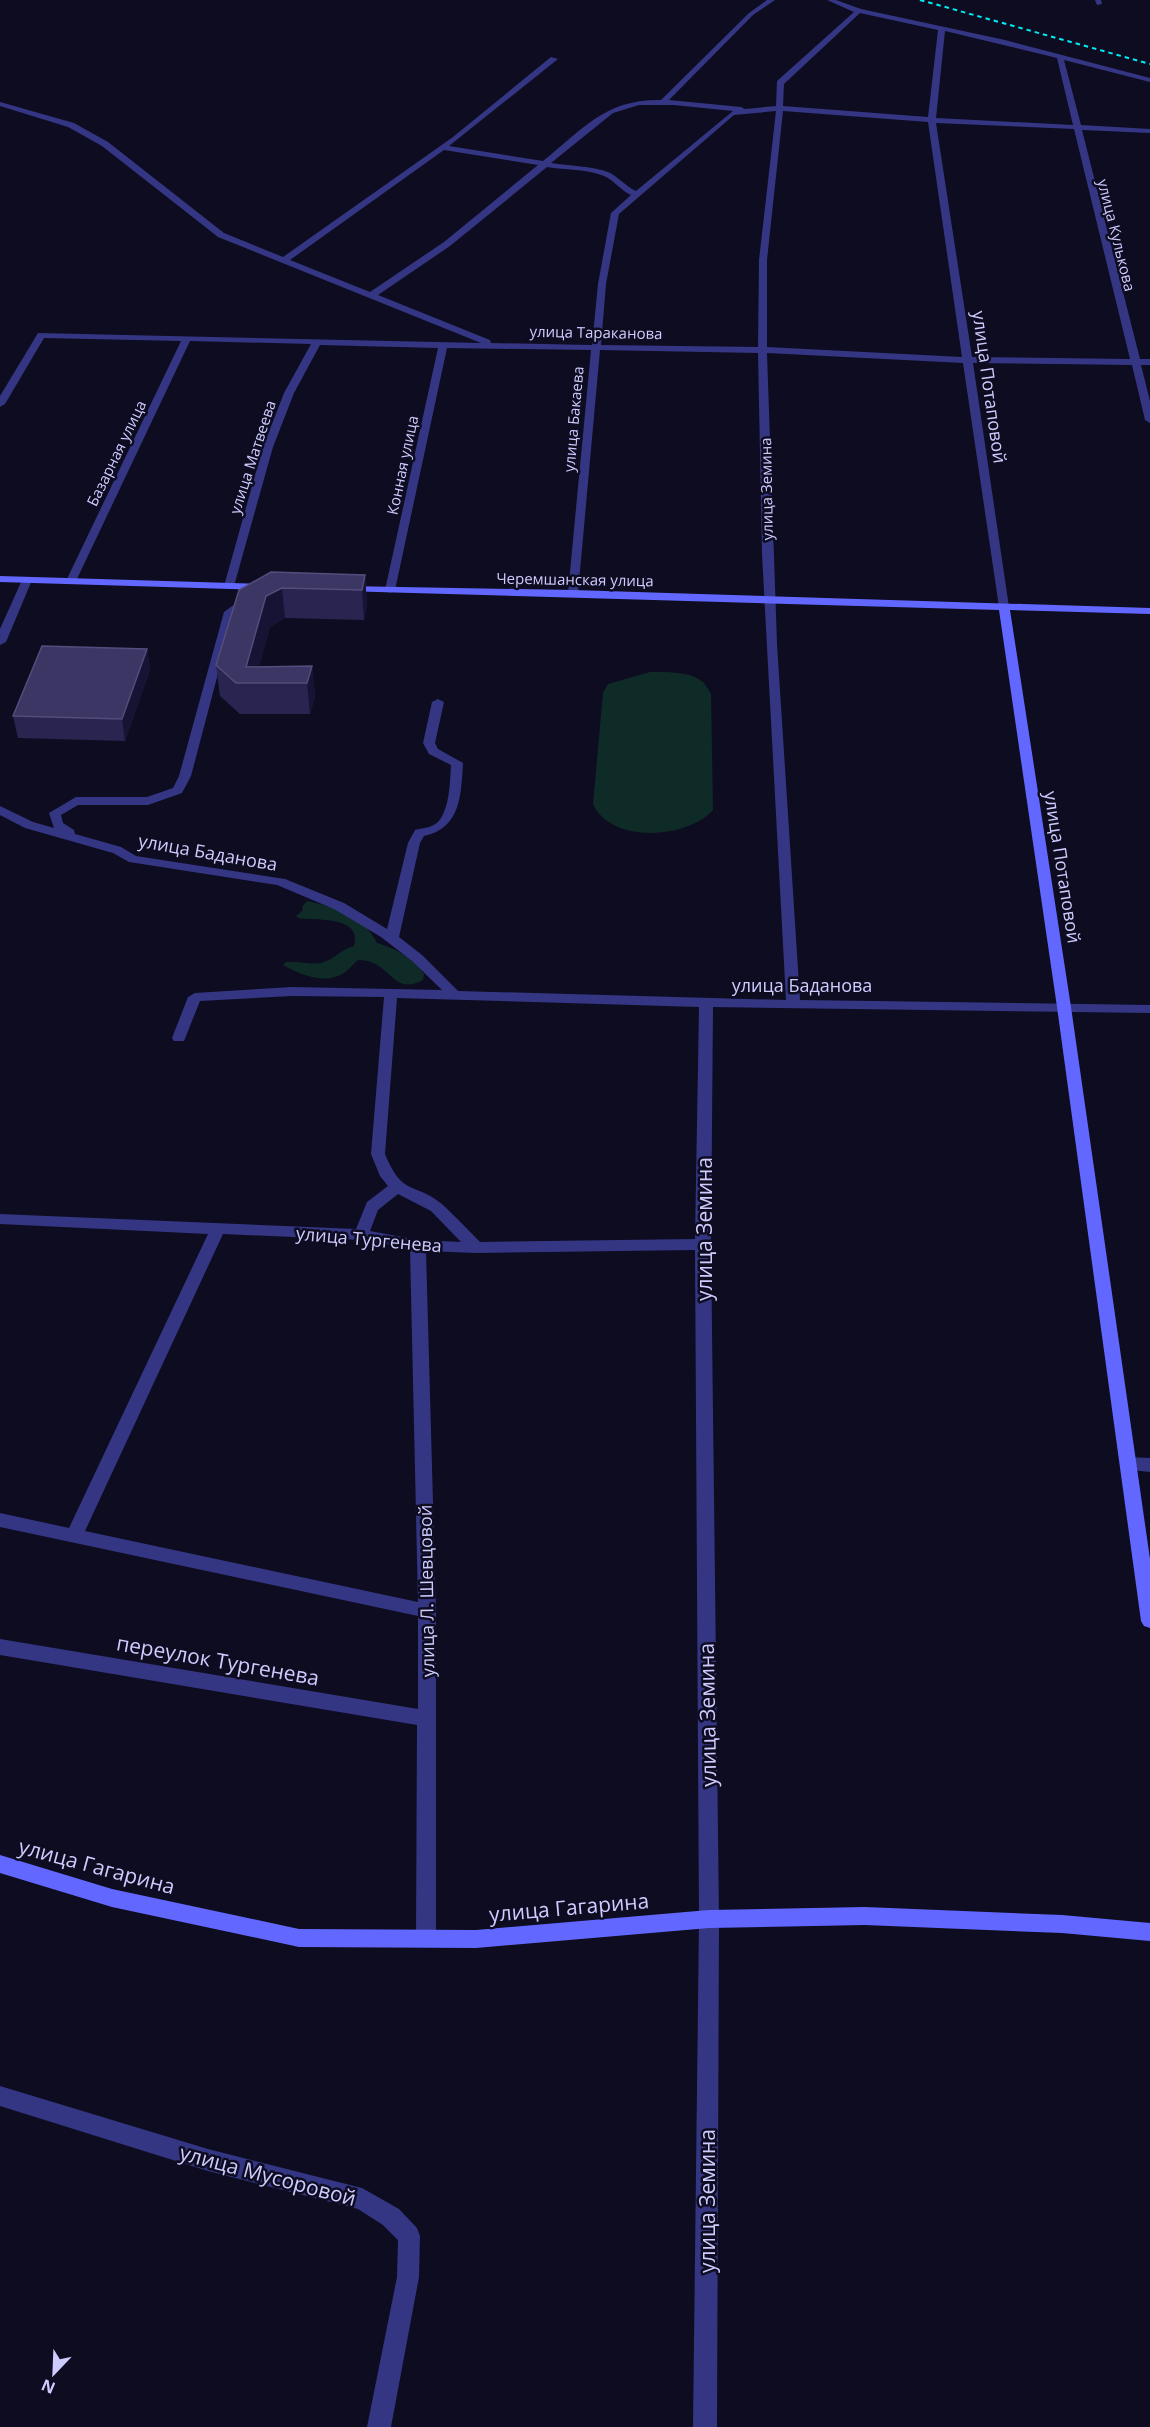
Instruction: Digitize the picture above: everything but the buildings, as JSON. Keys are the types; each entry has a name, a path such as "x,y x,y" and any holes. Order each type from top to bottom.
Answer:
{"main road":[{"path":"0,579 269,587"},
{"name":"Черемшанская улица","path":"332,589 573,593 1150,611"},
{"name":"улица Потаповой","path":"1004,607 1064,1007 1150,1621"},
{"name":"улица Гагарина","path":"0,1864 112,1898 299,1938 476,1939 709,1919 865,1916 1062,1924 1150,1932"}],"street":[{"path":"662,103 751,14 772,0"},
{"path":"830,0 859,11 1005,42 1150,80"},
{"name":"улица Земина","path":"794,1002 769,599 762,285 765,220 780,108 780,83 859,11"},
{"name":"улица Потаповой","path":"942,30 932,120 1004,607"},
{"name":"улица Кулькова","path":"1060,57 1150,420"},
{"path":"284,260 445,148 507,100 554,59"},
{"path":"370,296 447,244 617,107 641,102 756,111"},
{"path":"0,104 71,125 105,144 221,235 496,345"},
{"path":"445,148 606,174 618,182 622,188 637,195 732,113 780,108 932,120 1150,131"},
{"name":"улица Бакаева","path":"573,593 602,284 615,213 637,195"},
{"name":"улица Тараканова","path":"0,404 41,335 763,350 966,360 1150,362"},
{"name":"Базарная улица","path":"71,581 187,339"},
{"name":"улица Матвеева","path":"229,586 268,447 289,393 317,342"},
{"name":"Конная улица","path":"390,590 443,345"},
{"path":"0,642 27,580"},
{"path":"81,838 61,829 55,819 55,813 76,801 148,801 178,790 185,776 230,612 269,587"},
{"path":"392,938 414,843 419,833 439,828 448,819 456,781 457,763 433,751 429,743 438,702"},
{"name":"улица Баданова","path":"0,810 29,825 81,838 117,850 133,859 280,882 339,906 392,938 417,958 454,995"},
{"name":"улица Баданова","path":"179,1038 195,997 245,991 280,990 706,1003 794,1002 1150,1009"},
{"path":"391,994 378,1154 387,1176 396,1187 436,1207 476,1248"},
{"name":"улица Земина","path":"705,2427 709,1919 703,1244 706,1003"},
{"path":"362,1235 364,1222 375,1201 396,1187"},
{"name":"улица Тургенева","path":"0,1218 362,1235 418,1245 476,1248 703,1244"},
{"path":"74,1536 218,1229"},
{"name":"улица Л. Шевцовой","path":"418,1245 427,1611 426,1938"},
{"path":"1129,1464 1150,1466"},
{"path":"0,1520 427,1611"},
{"name":"переулок Тургенева","path":"0,1647 428,1719"},
{"name":"улица Мусоровой","path":"0,2096 208,2160 362,2199 391,2217 409,2236 408,2277 379,2427"}],"green space":[{"path":"650,672 678,673 698,678 711,694 713,810 701,820 686,827 650,833 616,826 602,817 593,804 603,693 608,684"},
{"path":"307,901 347,914 365,926 377,943 409,958 424,974 423,980 404,984 378,966 358,960 344,973 329,978 305,975 283,965 286,962 320,963 328,961 354,946 355,936 345,924 336,921 298,918 296,916 303,910 302,907"}],"railway":[{"path":"920,0 1150,64"}]}
